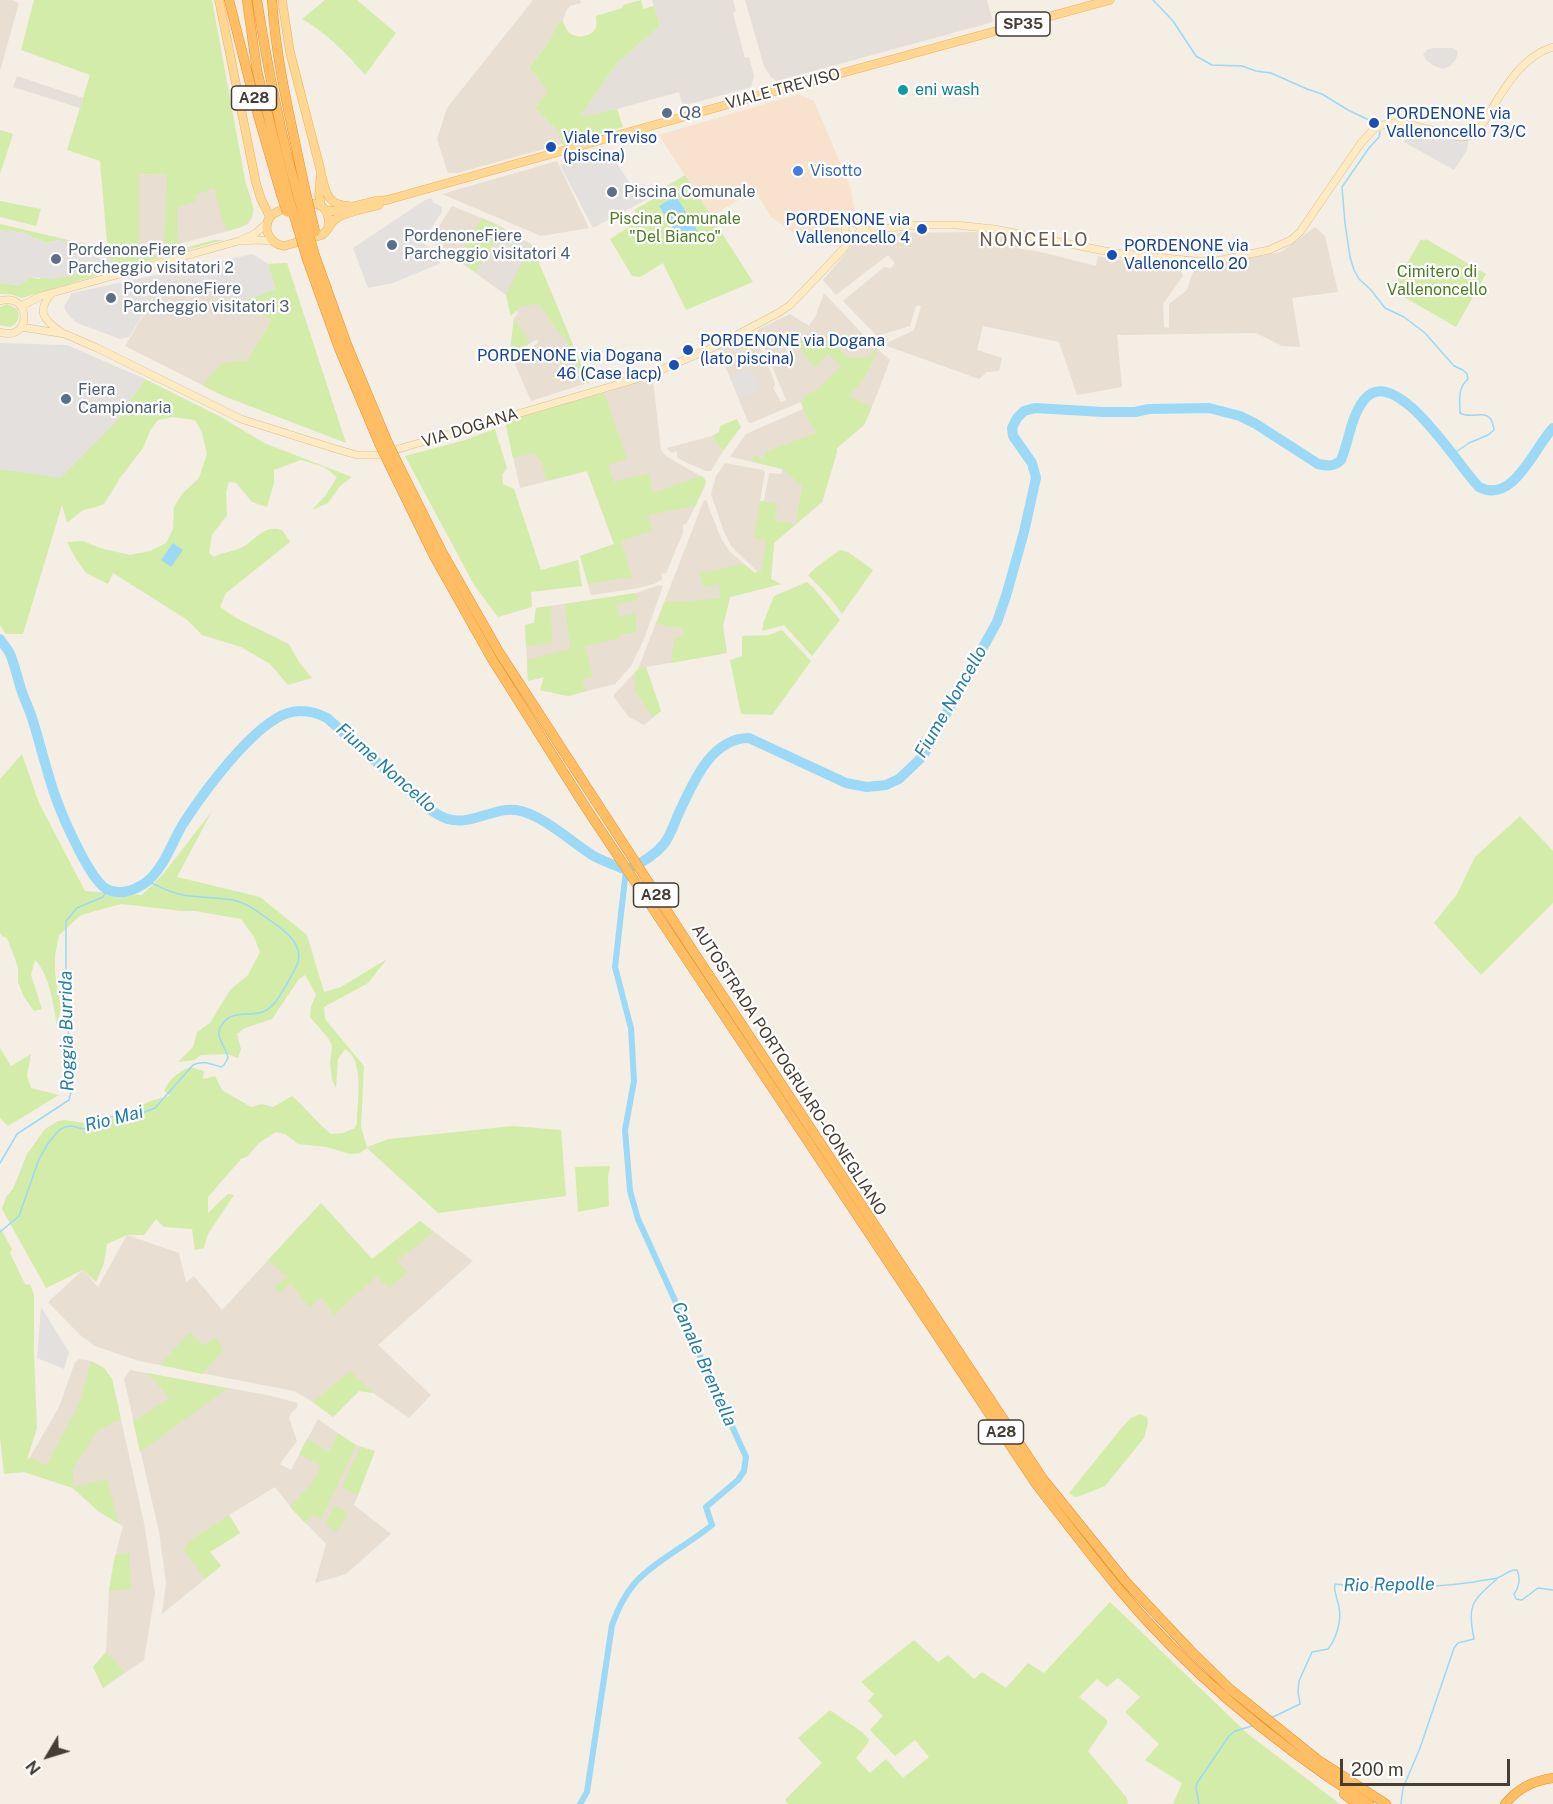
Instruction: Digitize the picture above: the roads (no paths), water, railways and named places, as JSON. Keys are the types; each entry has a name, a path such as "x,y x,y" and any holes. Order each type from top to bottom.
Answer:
{"highway":[{"name":"A28","path":"229,0 261,125 292,191 312,257"},
{"name":"AUTOSTRADA PORTOGRUARO-CONEGLIANO","path":"247,0 257,71 312,257 318,292 354,389 496,656 592,818 1043,1479 1126,1582 1247,1710 1316,1769 1369,1804"},
{"name":"AUTOSTRADA PORTOGRUARO-CONEGLIANO","path":"257,0 268,71 292,191"},
{"path":"272,0 273,22 282,69 292,191"},
{"name":"AUTOSTRADA PORTOGRUARO-CONEGLIANO","path":"312,257 331,299 383,442"},
{"name":"AUTOSTRADA PORTOGRUARO-CONEGLIANO","path":"1280,1738 1386,1804"},
{"path":"1280,1738 1301,1764 1357,1804"},
{"path":"1505,1804 1530,1783 1553,1778"}],"main road":[{"path":"219,0 256,183 269,220 268,234 272,241"},
{"path":"282,0 290,52 326,191 332,201 344,206 354,206"},
{"name":"VIALE TREVISO","path":"269,220 277,212 305,202 334,211 387,200 1110,0"},
{"path":"321,172 319,195 329,216 329,225"},
{"name":"VIALE TREVISO","path":"272,241 284,246 322,235 329,225 341,216 387,200"}],"street":[{"path":"860,231 918,225 956,225 994,229 1115,253 1196,261 1216,261 1269,250 1291,240 1300,232 1361,143 1374,129 1398,122 1460,137 1469,136 1478,131 1517,72 1533,55 1553,47"},
{"name":"VIALE TREVISO","path":"21,306 51,293 239,241 256,233 269,220"},
{"name":"VIA DOGANA","path":"21,327 63,333 241,419 357,455 378,455 633,380 714,347 768,319 789,305 851,237 858,235 860,226 856,223 849,223 845,226 845,232 851,237"},
{"name":"VIALE TREVISO","path":"239,241 272,241"},
{"name":"VIA DOGANA","path":"51,293 44,303 45,318 63,333"},
{"path":"0,301 12,300 21,306 25,316 21,327 12,333 0,332"}],"water":[{"path":"676,196 698,232 682,242 659,206"},
{"path":"173,543 183,550 171,567 161,560"}],"waterway":[{"path":"1153,0 1173,21 1196,56 1212,65 1242,66 1271,73 1322,94 1373,122"},
{"path":"1380,132 1379,137 1342,187 1350,257 1359,279 1385,308 1404,317 1425,333 1454,366 1467,374 1468,379 1460,395 1460,413 1486,415 1492,422 1494,430 1453,454"},
{"name":"Fiume Noncello","path":"0,639 12,658 53,791 65,821 92,872 109,890 116,892 131,890 151,878 161,866 192,811 230,761 274,720 298,711 327,718 432,811 442,817 466,820 499,811 516,810 546,822 592,855 626,870 646,859 664,844 704,765 713,754 735,740 749,738 846,783 867,787 886,785 899,779 923,756 997,622 1006,596 1036,478 1032,463 1013,436 1012,428 1024,411 1035,408 1103,412 1209,408 1240,416 1318,464 1331,465 1341,460 1353,421 1364,400 1377,392 1392,394 1409,405 1426,422 1479,487 1491,490 1502,488 1512,482 1522,472 1553,428"},
{"name":"Canale Brentella","path":"580,1804 587,1792 612,1625 619,1609 630,1589 642,1576 712,1525 706,1507 738,1480 744,1471 746,1457 638,1219 630,1191 625,1130 634,1081 631,1028 615,967 626,870"},
{"name":"Rio Mai","path":"0,1232 19,1216 39,1159 59,1130 71,1126 84,1129 110,1117 142,1113 155,1108 193,1065 204,1063 221,1067 224,1065 228,1058 219,1035 224,1022 235,1015 259,1013 269,1008 276,1002 297,965 299,954 293,940 281,928 252,908 228,899 180,894 148,881"},
{"name":"Roggia Burrida","path":"0,1163 17,1134 69,1100 71,1092 66,921 77,908 103,897 107,889"},
{"name":"Rio Repolle","path":"1271,1718 1300,1704 1299,1681 1312,1652 1328,1649 1334,1640 1340,1618 1335,1584 1387,1588 1440,1586 1494,1579 1517,1570 1519,1580 1514,1594 1516,1599 1522,1600 1538,1588 1553,1590"},
{"path":"1401,1804 1403,1788 1420,1748 1454,1648 1458,1643 1474,1639 1471,1619 1473,1605 1481,1593 1497,1579"},
{"name":"Rio Repolle","path":"1199,1804 1197,1783 1229,1736 1235,1731 1252,1726"}],"place":[{"name":"eni wash","path":"903,90"},
{"name":"Q8","path":"667,113"},
{"name":"PORDENONE via Vallenoncello 73/C","path":"1374,123"},
{"name":"Viale Treviso (piscina)","path":"551,147"},
{"name":"Visotto","path":"798,171"},
{"name":"Piscina Comunale","path":"612,192"},
{"name":"PORDENONE via Vallenoncello 4","path":"922,229"},
{"name":"PordenoneFiere Parcheggio visitatori 4","path":"392,245"},
{"name":"PORDENONE via Vallenoncello 20","path":"1112,255"},
{"name":"PordenoneFiere Parcheggio visitatori 2","path":"56,259"},
{"name":"PordenoneFiere Parcheggio visitatori 3","path":"111,298"},
{"name":"PORDENONE via Dogana (lato piscina)","path":"688,350"},
{"name":"PORDENONE via Dogana 46 (Case Iacp)","path":"674,365"},
{"name":"Fiera Campionaria","path":"66,399"}],"district":[{"name":"NONCELLO","path":"1034,240"}],"park label":[{"name":"Piscina Comunale \"Del Bianco\"","path":"675,228"},
{"name":"Cimitero di Vallenoncello","path":"1437,281"}]}
